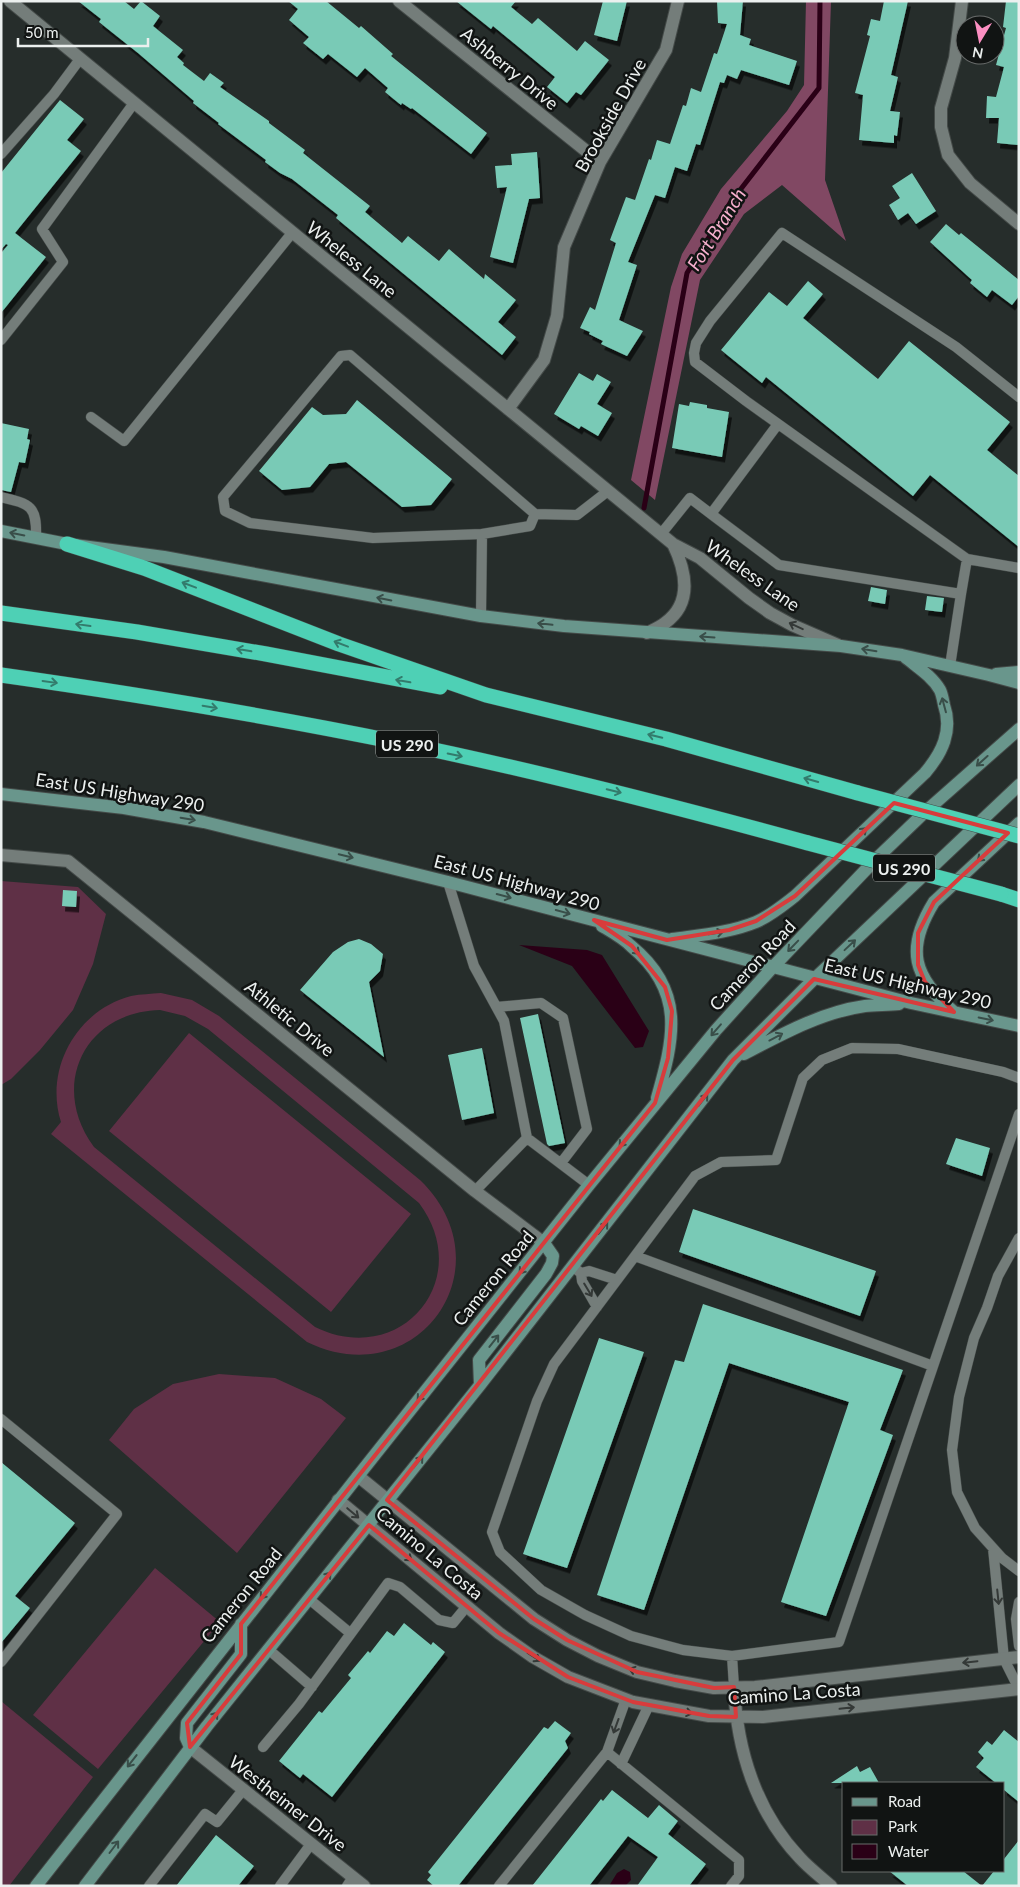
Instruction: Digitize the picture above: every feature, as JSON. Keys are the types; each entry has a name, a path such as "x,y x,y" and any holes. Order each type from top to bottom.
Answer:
{"highway":[{"path":"67,544 144,568 340,644 486,695"},
{"path":"1,613 137,632 486,695 666,739 1019,836"},
{"name":"US 290","path":"1,675 144,696 401,743 632,795 1019,900"}],"main road":[{"path":"1,531 67,544 164,557 481,616 647,633 840,646 902,655 1019,683"},
{"path":"667,940 729,930 756,921 777,910 938,759 945,744 948,725 940,690 928,676 902,655"},
{"path":"989,675 1019,672"},
{"name":"Cameron Road","path":"36,1886 338,1500 589,1185 716,1030 877,858 925,812 1019,729"},
{"path":"85,1886 190,1747 268,1649 480,1385 577,1270 733,1060 814,979 1019,786"},
{"name":"East US Highway 290","path":"1,794 124,808 204,822 448,882 814,979 911,1003 1019,1026"},
{"path":"954,1012 935,996 925,982 918,965 918,934 925,916 934,902 1019,823"},
{"path":"594,920 632,946 651,967 665,987 672,1011 672,1037 655,1103"},
{"path":"733,1060 786,1032 825,1016 863,1006 911,1003"},
{"path":"480,1385 479,1360 546,1274 552,1263 553,1256 544,1243"},
{"path":"190,1747 186,1738 187,1724 241,1654 241,1624"}],"street":[{"name":"Wheless Lane","path":"10,1 661,534 674,544 700,558 770,613 840,646"},
{"name":"Ashberry Drive","path":"399,1 600,162"},
{"name":"Brookside Drive","path":"508,409 544,360 557,316 564,248 600,162 666,50 678,1"},
{"path":"962,1 955,58 942,108 941,127 948,154 970,183 1019,224"},
{"name":"Wheless Lane","path":"647,633 665,623 675,614 681,603 684,591 684,576 682,562 674,544"},
{"name":"Athletic Drive","path":"1,855 68,861 475,1191 544,1243"},
{"name":"Camino La Costa","path":"358,1476 534,1618 567,1640 598,1656 637,1672 714,1688 755,1687 1019,1657"},
{"name":"Camino La Costa","path":"338,1500 499,1633 533,1657 568,1677 626,1700 709,1716 763,1717 1019,1689"},
{"path":"734,1687 736,1717 744,1754 757,1795 771,1820 800,1858 831,1886"},
{"name":"Westheimer Drive","path":"190,1747 311,1844 350,1881 364,1886"}],"lane":[{"path":"1,154 54,94 80,59"},
{"path":"1,340 64,262 42,229 134,103"},
{"path":"91,417 124,441 292,232"},
{"path":"1019,397 956,347 782,233 710,321 696,343 694,353 696,362 746,401 967,559 1019,568"},
{"path":"535,514 530,526 482,534 372,538 250,523 225,511 223,496 341,356 350,355 535,514 577,515 608,491"},
{"path":"711,514 778,424"},
{"path":"1,497 30,507 37,521 36,538"},
{"path":"661,534 690,498 779,564 961,594"},
{"path":"481,616 482,534"},
{"path":"950,666 967,559"},
{"path":"448,882 474,966 504,1021 527,1138 589,1185"},
{"path":"497,1007 541,1004 563,1018 587,1129 561,1163"},
{"path":"1019,1078 1003,1072 898,1049 852,1048 822,1060 803,1078 776,1160 721,1162 695,1176 554,1364 537,1401 492,1532 500,1552 541,1590 584,1615 631,1636 683,1650 732,1656 839,1642 1019,1114"},
{"path":"475,1191 527,1138"},
{"path":"1019,1238 998,1276 974,1338 959,1397 952,1450 957,1492 975,1528 1002,1558 1019,1571"},
{"path":"635,1256 933,1366"},
{"path":"577,1270 617,1280"},
{"path":"577,1270 597,1307"},
{"path":"1,1419 117,1514 1,1662"},
{"path":"993,1548 1004,1659 1019,1689"},
{"path":"263,1747 312,1686 388,1583 400,1587 438,1620 454,1623 467,1606"},
{"path":"309,1599 350,1633"},
{"path":"1019,1602 1017,1618 1019,1646"},
{"path":"268,1649 312,1686"},
{"path":"732,1656 734,1687"},
{"path":"499,1886 606,1752 626,1700"},
{"path":"620,1764 649,1705"},
{"path":"606,1752 739,1860 739,1876 731,1886"},
{"path":"149,1886 205,1814 217,1822 243,1790"},
{"path":"280,1886 311,1844"}],"highlighted area":[{"path":"894,803 1008,833 934,902 918,933 918,965 925,982 954,1012 814,979 733,1060 387,1500 534,1619 567,1640 637,1672 714,1688 734,1687 736,1717 709,1716 633,1702 568,1677 499,1633 369,1525 190,1747 187,1723 241,1654 241,1624 655,1103 668,1058 672,1011 665,987 632,946 594,920 667,940 729,930 756,921 795,896"}],"green space":[{"path":"1,881 78,887 106,914 93,964 73,1010 40,1050 11,1079 1,1085"},
{"path":"161,993 192,1000 219,1016 420,1180 445,1214 456,1249 453,1283 438,1314 415,1337 384,1352 347,1354 307,1342 51,1134 61,1122 57,1102 57,1082 61,1063 69,1044 81,1028 95,1014 112,1003 131,996","holes":["160,1010 185,1016 208,1029 419,1203 434,1232 439,1260 434,1287 421,1309 401,1326 376,1336 346,1337 315,1327 94,1147 81,1124 75,1100 75,1077 82,1056 94,1038 111,1024 133,1014"]},
{"path":"189,1033 411,1214 331,1312 109,1131"},
{"path":"219,1374 275,1378 321,1399 346,1418 237,1553 109,1440 134,1409 173,1384"},
{"path":"155,1568 220,1622 98,1769 33,1715"},
{"path":"1,1701 93,1777 9,1886 1,1886"}],"shaded area":[{"path":"806,1 831,1 825,180 846,241 782,185 744,214 700,280 655,500 631,480 671,287 682,254 721,189 787,111 804,85"}],"water":[{"path":"519,945 587,950 602,955 649,1031 643,1047 635,1048 572,966"},
{"path":"624,1869 630,1872 631,1880 625,1886 609,1886 617,1873"}],"building":[{"path":"78,1 124,1 134,9 141,1 160,16 153,26 183,50 177,57 184,63 183,65 204,81 210,73 224,83 220,87 269,121 269,123 305,150 303,153 370,206 365,212 402,243 408,236 439,261 449,249 484,279 485,274 516,300 498,322 516,337 502,355 336,218 338,215 292,179 265,162 266,160 218,124 138,53 99,22 101,19"},
{"path":"288,1 326,1 359,28 361,26 393,54 391,56 487,133 471,154 412,108 402,103 401,105 385,92 388,88 365,68 357,77 328,54 323,59 303,43 309,37 289,20 298,9"},
{"path":"456,1 516,1 511,7 532,24 538,18 577,51 585,41 609,60 581,95 576,92 567,103 547,87 555,77 493,26 491,29"},
{"path":"603,1 627,1 617,41 594,35"},
{"path":"717,1 743,1 740,35 751,39 749,45 797,61 789,85 741,70 737,79 727,75 724,83 720,82 700,145 696,144 687,171 675,167 665,198 655,195 628,262 637,265 619,320 643,331 627,356 601,344 603,341 580,328 590,307 595,310 616,243 610,240 626,197 635,200 657,140 670,144 683,105 686,106 691,88 701,92 714,53 717,54 727,24 718,23"},
{"path":"884,1 908,1 891,75 898,77 890,111 900,112 897,136 894,135 894,143 859,140 863,95 855,93 870,36 867,35 871,19 880,21"},
{"path":"1006,1 1019,1 1019,145 997,143 999,118 986,118 987,96 996,97 1004,67 996,65 1005,65"},
{"path":"60,100 84,119 67,140 81,151 15,233 46,257 1,313 1,253 8,245 6,244 1,250 1,173"},
{"path":"537,152 540,198 529,199 513,263 490,257 507,187 497,188 495,166 512,165 511,154"},
{"path":"912,173 936,211 916,224 908,213 898,220 889,205 900,198 892,186"},
{"path":"946,224 959,235 961,233 1019,280 1019,296 1012,305 992,290 987,297 970,283 972,280 930,242"},
{"path":"808,281 823,294 803,318 878,379 909,341 1010,422 987,450 1019,476 1019,547 930,475 913,496 766,377 762,383 721,350 769,292 787,306"},
{"path":"579,373 593,381 597,374 611,382 597,404 612,413 598,436 581,426 579,429 554,414"},
{"path":"357,400 452,479 431,505 402,507 346,462 329,464 310,487 282,490 259,471 312,407 323,415 346,414"},
{"path":"690,402 707,405 707,408 729,412 722,457 672,448 679,404 689,406"},
{"path":"1,423 29,429 27,439 30,440 25,463 19,462 11,492 1,490"},
{"path":"871,587 887,590 885,604 868,601"},
{"path":"927,596 944,598 942,612 925,610"},
{"path":"63,890 77,891 76,907 62,906"},
{"path":"359,939 371,944 383,954 380,971 369,982 384,1057 300,990 333,952 348,942"},
{"path":"538,1014 565,1143 549,1146 547,1144 520,1018"},
{"path":"482,1048 494,1113 462,1120 448,1055"},
{"path":"956,1138 990,1148 982,1176 946,1164"},
{"path":"693,1209 876,1271 860,1316 679,1252"},
{"path":"703,1304 903,1370 880,1430 893,1435 826,1616 781,1602 849,1402 729,1363 644,1610 597,1595 675,1360 684,1362"},
{"path":"599,1338 644,1352 567,1568 523,1554"},
{"path":"1,1462 75,1523 15,1596 30,1608 1,1643"},
{"path":"404,1623 431,1645 433,1642 445,1652 332,1797 303,1774 300,1778 279,1761 319,1711 322,1713 351,1678 348,1675 368,1651 370,1653 387,1631 394,1636"},
{"path":"555,1721 571,1733 565,1741 568,1748 458,1886 434,1886 427,1880 431,1875 428,1872 544,1727 548,1729"},
{"path":"1004,1730 1019,1742 1019,1802 1005,1791 1005,1782 995,1782 976,1767 984,1758 978,1752 987,1741 992,1745"},
{"path":"857,1766 860,1772 870,1767 878,1782 842,1782 831,1783"},
{"path":"612,1790 648,1818 659,1805 678,1821 668,1834 706,1864 689,1886 637,1886 658,1857 628,1836 589,1886 532,1886 601,1799 603,1801"},
{"path":"216,1835 254,1866 238,1886 176,1886"},
{"path":"1019,1840 1019,1886 982,1886 993,1872 1005,1872 1005,1858"},
{"path":"890,1872 964,1872 982,1886 908,1886"}],"waterway":[{"name":"Fort Branch","path":"644,508 687,273 730,203 819,88 820,1"}]}
